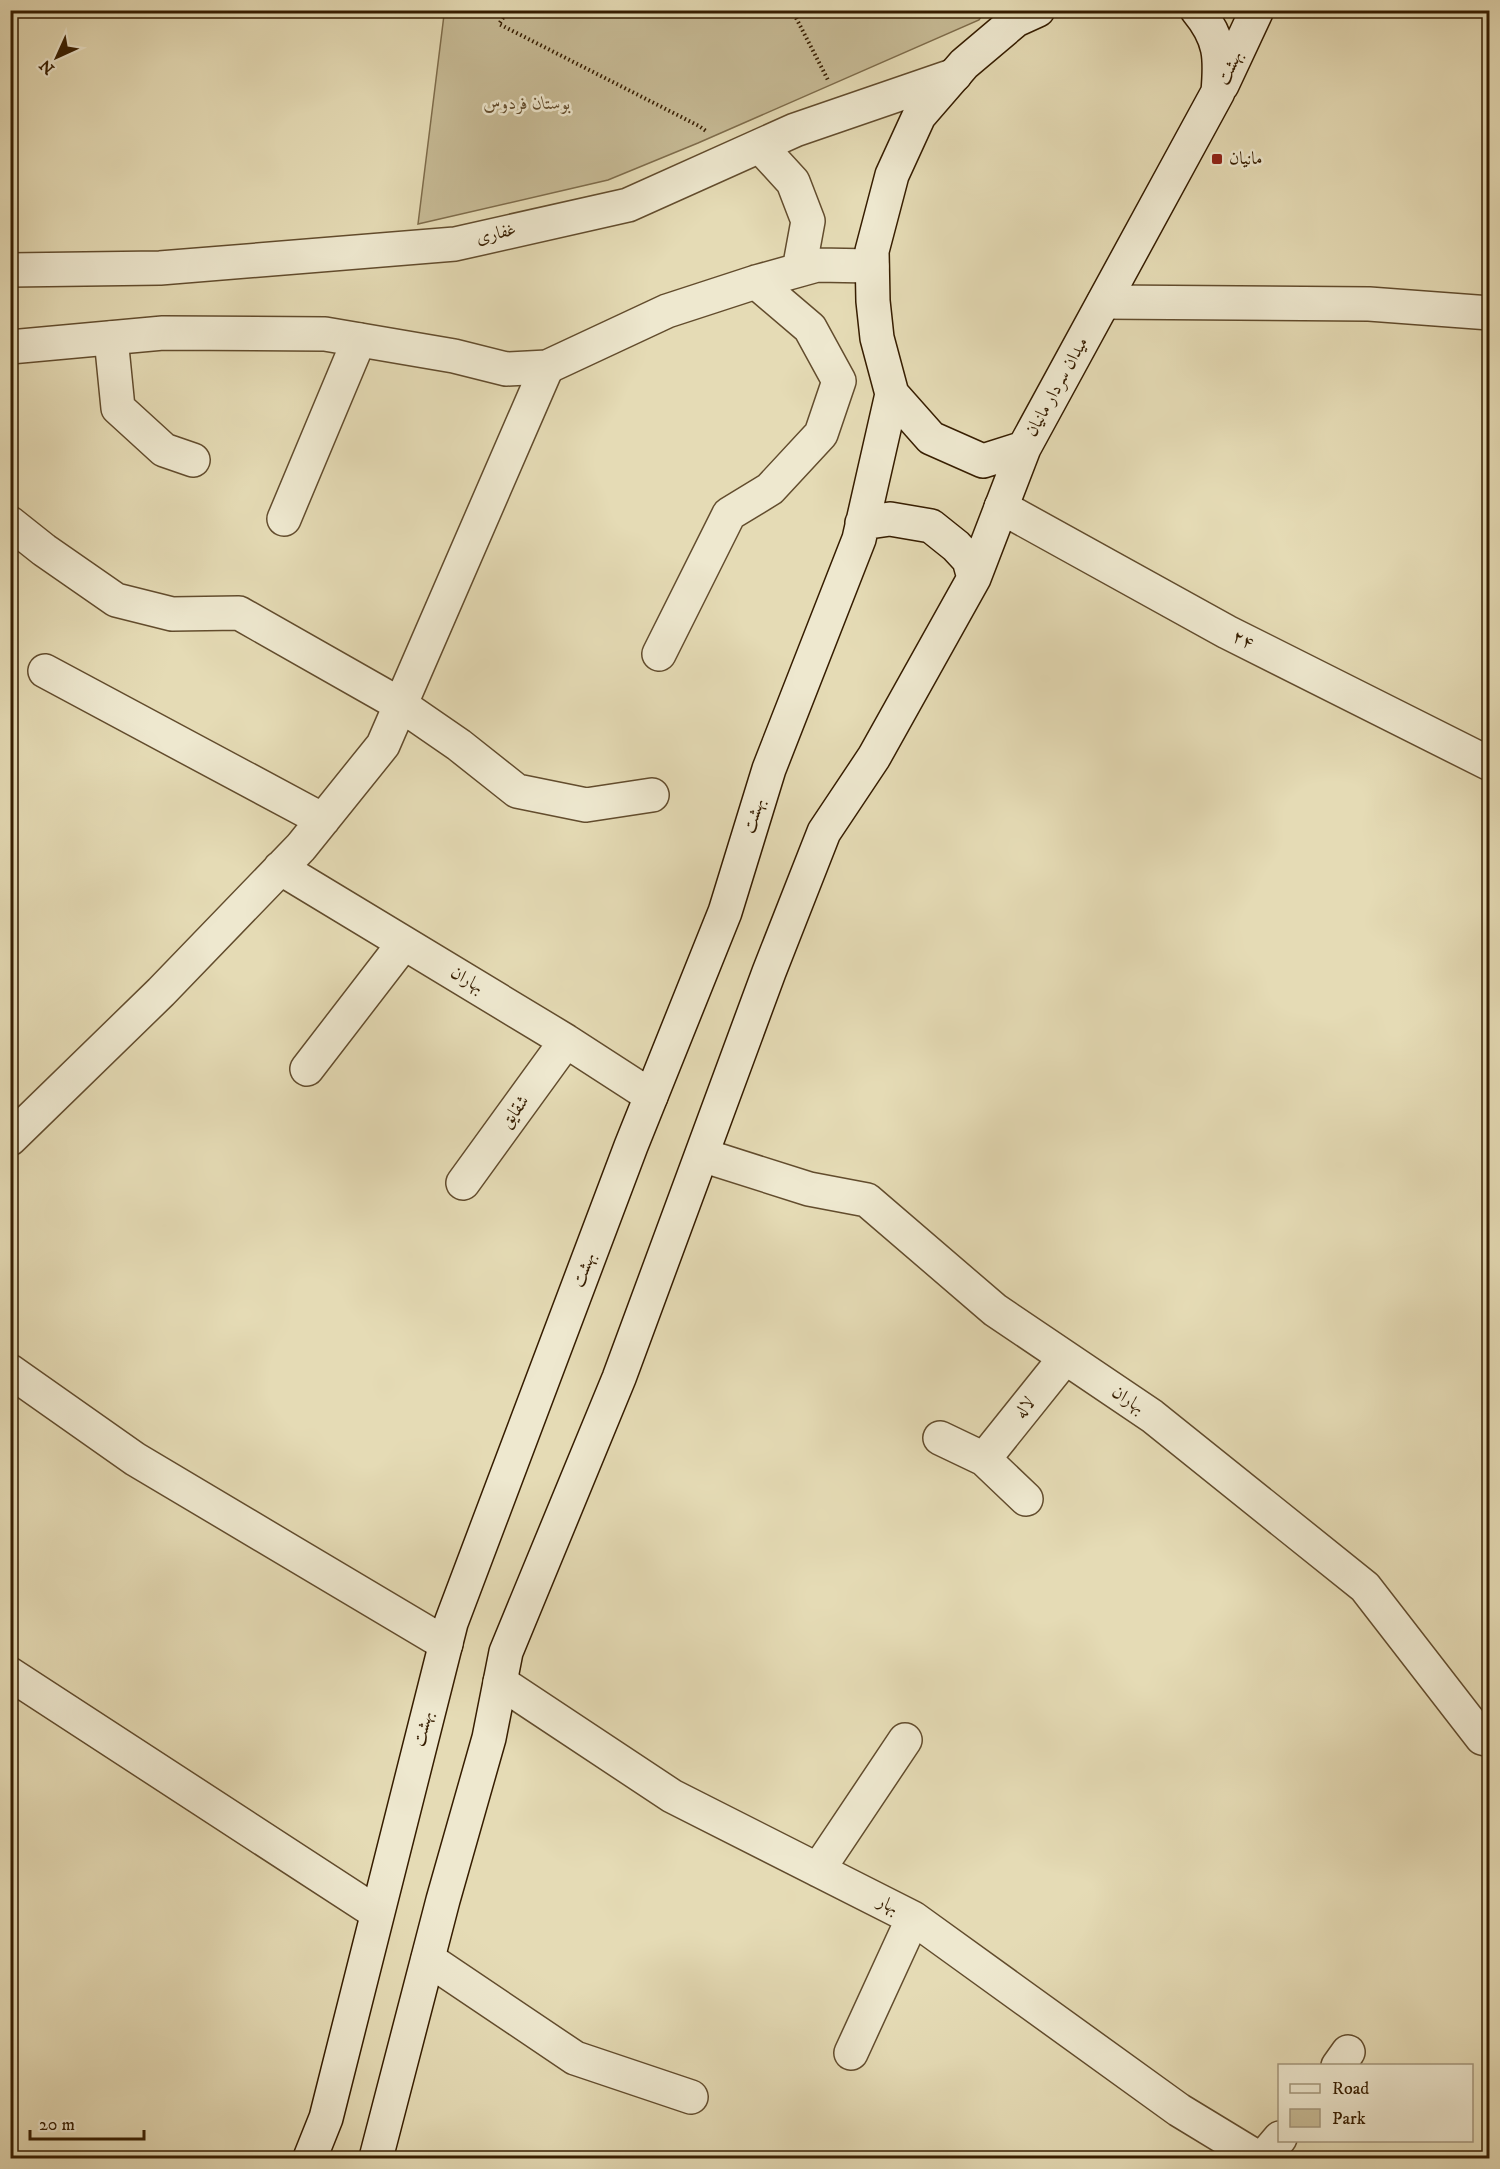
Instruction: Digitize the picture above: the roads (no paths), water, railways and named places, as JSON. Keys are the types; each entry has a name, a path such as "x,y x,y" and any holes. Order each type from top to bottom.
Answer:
{"street":[{"name":"میدان سردار مانیان","path":"1038,10 1016,20 964,64 919,116 892,175 872,251 873,301 877,338 892,394 932,438 983,461 1024,448 1218,92 1221,55 1207,22 1197,10"},
{"name":"بهشت","path":"1218,92 1257,10"},
{"name":"غفاری","path":"10,270 160,268 454,244 628,204 795,130 955,75"},
{"path":"748,151 793,182 808,222 799,270"},
{"path":"10,347 163,333 326,334 454,356 506,369 547,367 667,311 756,282 817,265 872,266"},
{"path":"659,654 729,514 770,489 821,434 839,381 810,328 756,282"},
{"path":"1104,302 1369,304 1490,313"},
{"path":"111,338 118,408 164,450 193,460"},
{"path":"284,519 359,340"},
{"path":"10,1138 161,992 280,868 323,820 383,745 547,367"},
{"name":"بهشت","path":"310,2158 326,2118 451,1623 651,1096 725,912 769,769 859,539 892,394"},
{"path":"376,2158 489,1738 506,1653 620,1378 824,832 874,757 974,578 1024,448"},
{"name":"۲۴","path":"1001,507 1227,632 1490,764"},
{"path":"862,523 890,519 932,526 969,560 974,578"},
{"path":"10,523 44,550 116,600 172,614 239,613 401,705 459,745 517,791 586,805 652,795"},
{"path":"45,671 323,820"},
{"name":"بهاران","path":"280,868 566,1041 651,1096"},
{"path":"307,1069 404,943"},
{"name":"شقایق","path":"463,1183 566,1041"},
{"name":"بهاران","path":"702,1155 809,1189 867,1200 995,1310 1152,1416 1365,1587 1482,1738 1490,1740"},
{"name":"لاله","path":"984,1459 1065,1358"},
{"path":"10,1371 135,1459 446,1644"},
{"path":"940,1438 984,1459 1026,1499"},
{"path":"10,1674 377,1913"},
{"name":"بهار","path":"500,1682 672,1796 913,1918 1179,2110 1258,2158"},
{"path":"818,1870 905,1740"},
{"path":"851,2053 913,1918"},
{"path":"428,1959 574,2058 691,2097"},
{"path":"1263,2158 1278,2140"}],"place":[{"name":"مانیان","path":"1217,159"}],"park label":[{"name":"بوستان فردوس","path":"527,104"}]}
